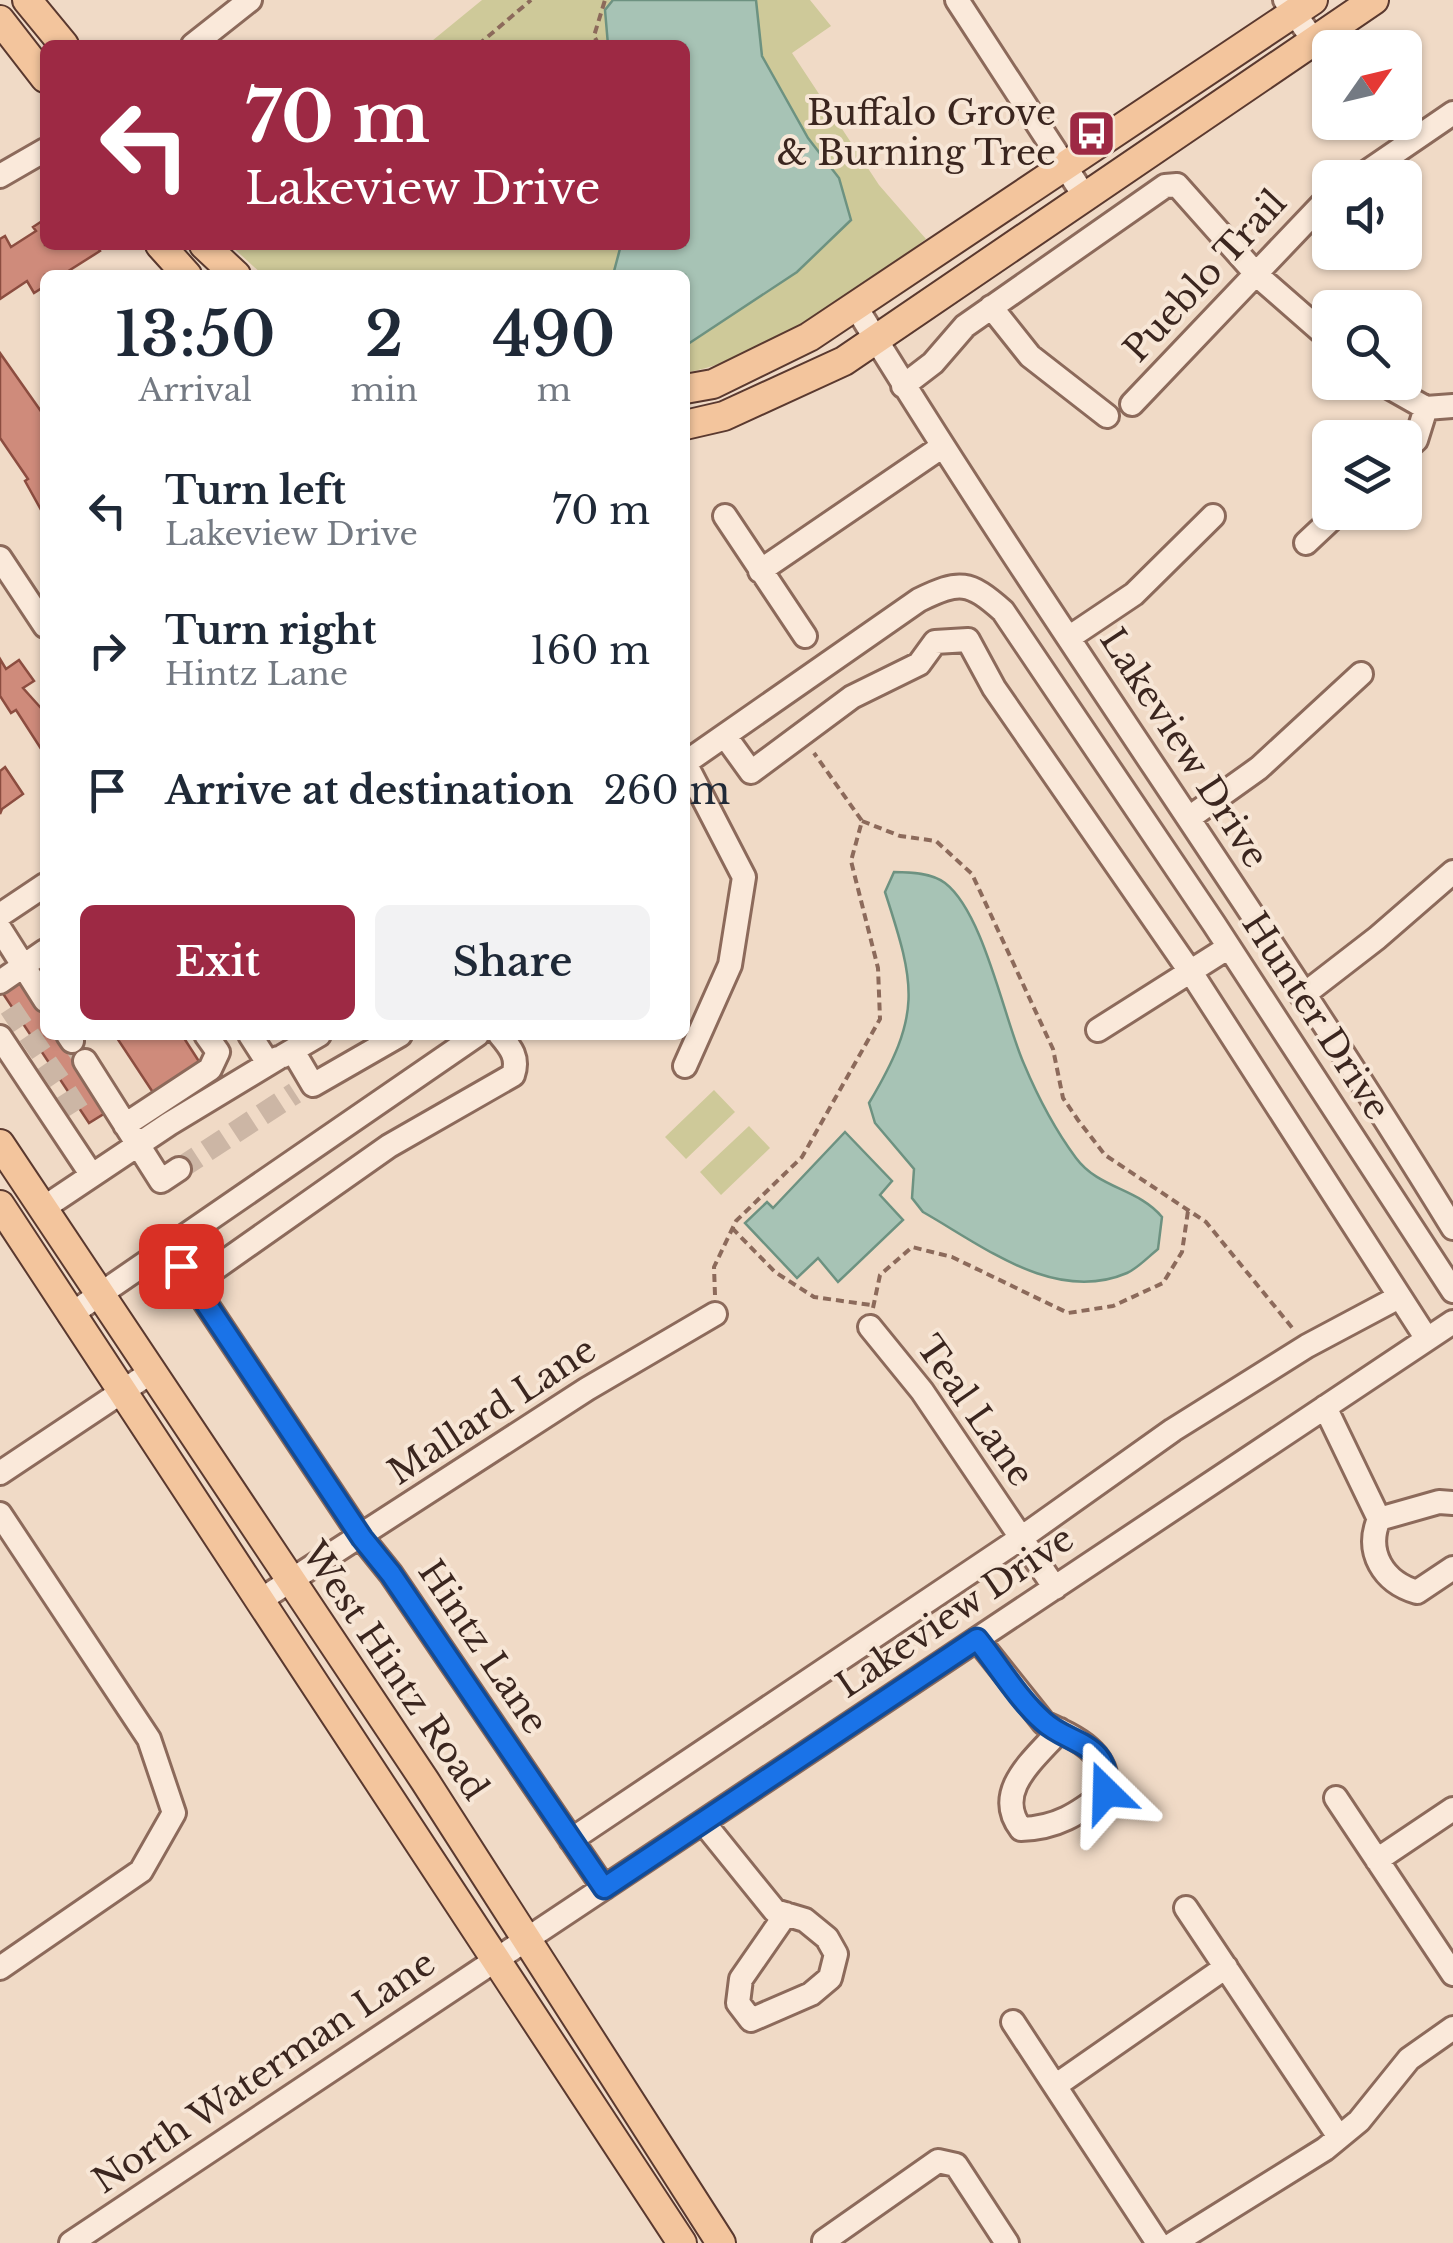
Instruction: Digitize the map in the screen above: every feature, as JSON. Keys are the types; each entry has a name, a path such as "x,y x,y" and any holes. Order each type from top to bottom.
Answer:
{"main road":[{"path":"27,0 60,40"},
{"path":"1331,30 1374,0"},
{"path":"690,388 712,384 809,338 1297,4"},
{"path":"0,20 40,72"},
{"path":"690,424 724,416 798,385 876,340 1312,43"},
{"path":"164,250 182,270"},
{"path":"209,250 231,270"},
{"name":"West Hintz Road","path":"0,1144 425,1781 718,2237"},
{"name":"West Hintz Road","path":"0,1205 679,2242"}],"street":[{"path":"198,40 250,0"},
{"path":"957,0 1085,197"},
{"path":"1297,4 1312,38"},
{"path":"1384,160 1453,113"},
{"path":"0,176 40,153"},
{"path":"903,386 933,363 965,326 1165,186 1176,185 1258,276 1312,323"},
{"name":"Pueblo Trail","path":"1132,404 1312,216"},
{"name":"Lakeview Drive","path":"856,308 1302,996 1373,1098 1453,1228"},
{"path":"991,308 1030,356 1107,416"},
{"path":"1412,400 1426,408 1453,406"},
{"path":"1422,421 1426,408"},
{"path":"760,571 943,446"},
{"path":"724,516 805,636"},
{"path":"1070,637 1134,594 1213,516"},
{"path":"1306,544 1320,530"},
{"path":"3,570 38,599"},
{"name":"Hunter Drive","path":"907,608 947,586 978,588 1003,611 1229,947 1453,1291"},
{"path":"690,760 907,608 935,642"},
{"path":"725,736 752,772 852,697 918,664 935,642 968,640 994,688 1190,972 1427,1340"},
{"path":"1189,818 1259,768 1362,674"},
{"path":"685,1066 730,965 744,877 690,773"},
{"path":"1302,996 1453,872"},
{"path":"0,916 40,888"},
{"path":"0,930 40,1002"},
{"path":"1098,1030 1229,947"},
{"path":"0,982 40,954"},
{"path":"2,1029 57,1111 91,1174"},
{"path":"42,1209 91,1174 131,1134 210,1069 218,1052 210,1040"},
{"path":"257,1040 280,1058 303,1089 391,1040"},
{"path":"131,1134 311,1040"},
{"path":"70,1315 471,1040"},
{"path":"193,1284 390,1146 513,1075 513,1052 504,1040"},
{"path":"75,1046 93,1087 131,1134 161,1182 179,1169"},
{"name":"Hintz Lane","path":"168,1248 604,1888"},
{"path":"571,1840 1021,1538 1173,1430 1307,1346 1399,1297"},
{"name":"Mallard Lane","path":"259,1601 362,1538 587,1389 715,1314"},
{"name":"Teal Lane","path":"872,1316 1055,1588"},
{"name":"Lakeview Drive","path":"496,1960 1453,1322"},
{"path":"0,1473 150,1372"},
{"path":"1325,1408 1380,1520"},
{"path":"1453,1503 1439,1502 1380,1520 1372,1537 1374,1550 1389,1578 1402,1588 1417,1592 1453,1568"},
{"path":"0,1514 149,1738 174,1813 141,1871 0,1968"},
{"path":"977,1639 1044,1723 1060,1730 1076,1738 1095,1754 1108,1775 1106,1792 1076,1817 1046,1828 1021,1829 1010,1814 1010,1796 1020,1776 1060,1730"},
{"path":"1336,1798 1453,1974"},
{"path":"1377,1860 1453,1809"},
{"path":"703,1822 775,1912 786,1914 805,1920 826,1938 836,1954 830,1978 811,1994 751,2020 738,2003 741,1980 786,1914"},
{"path":"1186,1908 1339,2136"},
{"name":"North Waterman Lane","path":"71,2243 496,1960"},
{"path":"1055,2086 1226,1967"},
{"path":"1013,2022 1158,2243"},
{"path":"1174,2243 1359,2121 1409,2059 1453,2028"},
{"path":"824,2242 938,2161 956,2164 1008,2243"},
{"path":"679,2242 718,2237"}],"path":[{"path":"484,40 531,0"},
{"path":"596,40 596,20 605,0"},
{"path":"802,736 862,821 900,836 936,840 972,874 1054,1049 1064,1098 1106,1155 1206,1222 1307,1346"},
{"path":"715,1314 714,1267 732,1228 802,1157 880,1019 878,968 851,862 862,821"},
{"path":"732,1228 775,1272 814,1297 872,1316 880,1276 912,1247 952,1257 1068,1314 1114,1306 1163,1283 1182,1252 1188,1211"}],"shaded area":[{"path":"482,0 810,0 831,26 792,53 879,185 926,239 812,320 750,352 690,372 690,270 258,270 236,250 690,250 690,40 433,40"},
{"path":"613,0 756,0 762,56 808,138 839,178 851,220 797,272 690,343 690,270 614,270 620,250 690,250 690,40 608,40 605,10"},
{"path":"894,872 934,877 959,898 982,942 1024,1064 1061,1136 1085,1168 1142,1200 1162,1217 1158,1249 1131,1271 1100,1281 1073,1281 1020,1267 923,1212 912,1198 914,1169 875,1123 869,1103 906,1022 908,977 885,892"},
{"path":"714,1090 735,1112 686,1159 665,1137"},
{"path":"749,1126 770,1148 721,1195 700,1172"},
{"path":"845,1132 892,1181 880,1195 903,1220 838,1282 818,1258 797,1278 745,1223 767,1202 773,1208"}],"building":[{"path":"40,222 40,250 100,251 70,270 40,270 40,289 34,293 27,281 0,299 0,239 5,236 11,247 36,231 33,227"},
{"path":"0,353 40,410 40,508 25,481 28,479 0,438"},
{"path":"0,659 6,669 19,660 34,681 23,688 40,707 40,747 16,710 11,713 0,696"},
{"path":"5,767 23,794 0,814 0,771"},
{"path":"22,979 40,1006 40,1040 63,1040 110,1110 89,1123 2,992"},
{"path":"118,1040 185,1040 200,1063 154,1094"}],"tunnel":[{"path":"7,1023 31,1007"},
{"path":"26,1050 41,1040"},
{"path":"44,1078 80,1053"},
{"path":"63,1107 88,1091"},
{"path":"179,1169 295,1093"}],"place":[{"name":"Buffalo Grove & Burning Tree","path":"1091,133"}],"route":[{"path":"181,1266 362,1538 391,1574 604,1888 977,1639 1044,1723 1076,1738 1095,1754 1108,1775 1106,1792"}]}
